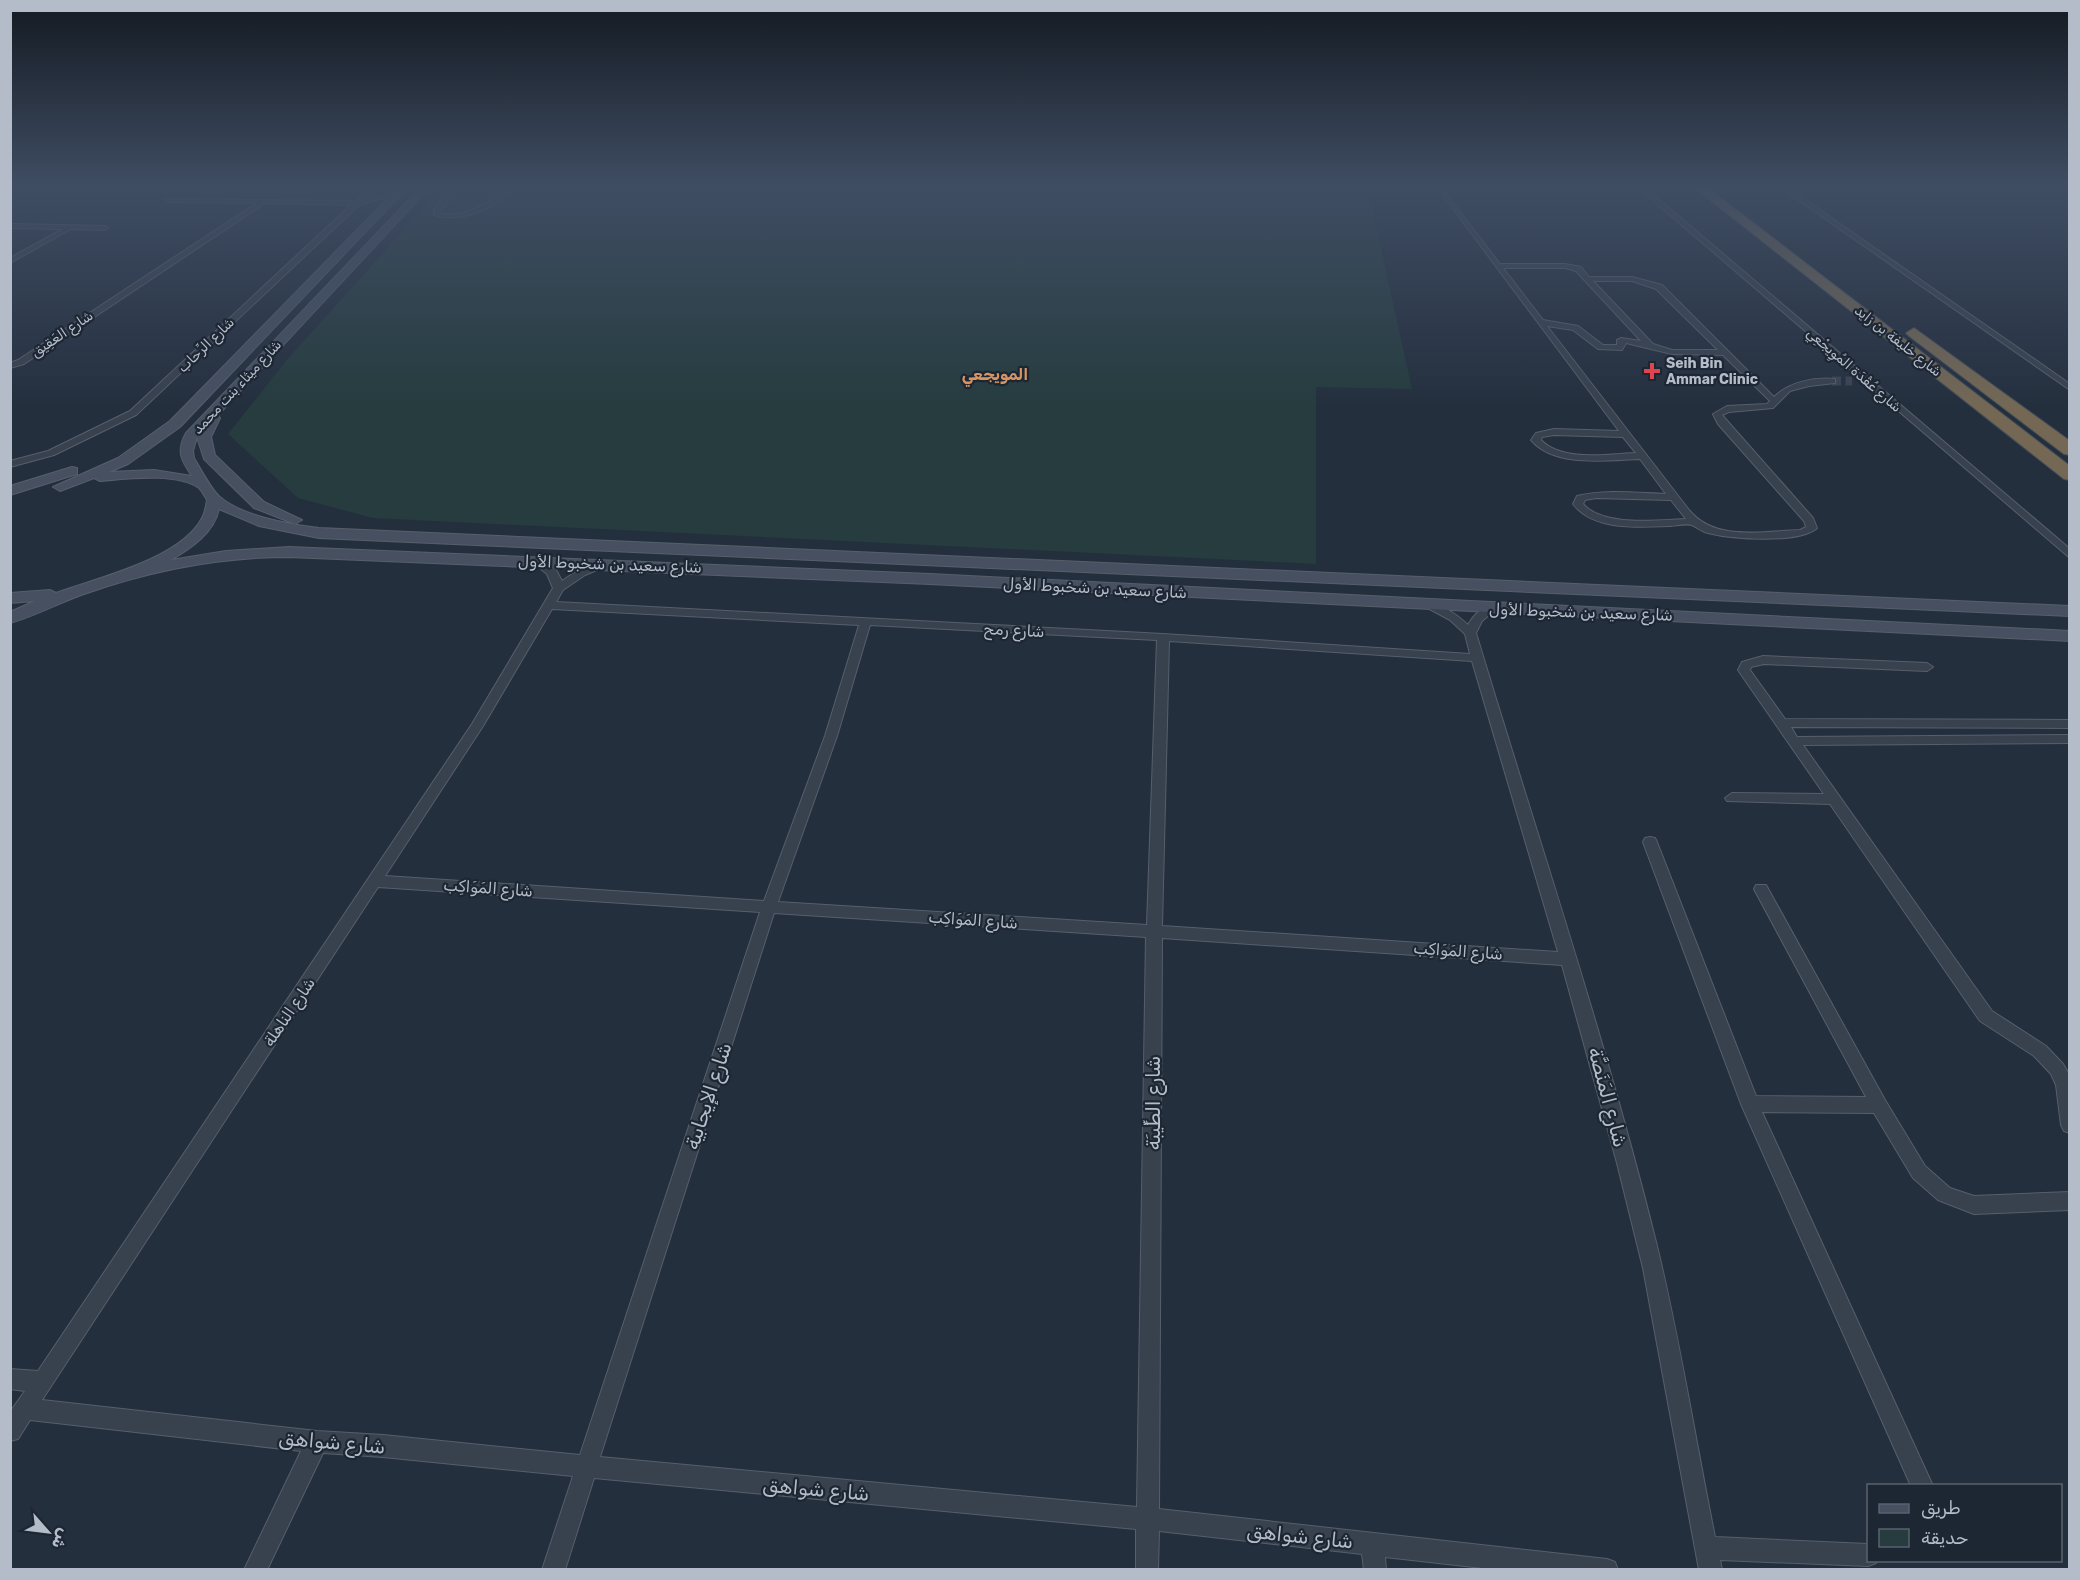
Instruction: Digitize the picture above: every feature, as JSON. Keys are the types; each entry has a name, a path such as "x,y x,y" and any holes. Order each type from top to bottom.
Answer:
{"highway":[{"name":"شارع خليفة بن زايد","path":"1792,259 2070,476"},
{"name":"شارع خليفة بن زايد","path":"1902,323 2070,450"}],"main road":[{"name":"شارع ميثاء بنت محمد","path":"60,487 106,469 137,452 175,424 332,259"},
{"name":"شارع ميثاء بنت محمد","path":"210,493 190,464 186,451 196,428 358,259"},
{"path":"13,500 114,454 197,401"},
{"path":"221,402 204,437 209,456 259,505 290,519 345,534"},
{"name":"شارع سعيد بن شخبوط الأول","path":"60,487 132,473 180,476 210,493 237,513 264,524 299,531 345,534 2070,611"},
{"path":"13,500 60,487"},
{"path":"10,618 88,587 123,576 154,562 193,538 212,514 210,493"},
{"name":"شارع سعيد بن شخبوط الأول","path":"123,576 191,559 237,552 535,560 2070,636"},
{"path":"10,630 67,606 182,570 227,562 325,554"},
{"path":"1278,598 1278,589 1286,586 1386,589 1416,582"},
{"path":"10,598 47,595 88,587"},
{"path":"1731,618 1741,613 1756,611 1836,613 1837,608 1830,602"}],"street":[{"name":"شارع العَقِيق","path":"10,366 21,362 177,259"},
{"name":"شارع الرِّحاب","path":"10,464 51,453 133,413 300,259"},
{"path":"1493,259 1674,497 1695,522 1705,529 1720,533 1802,533 1812,528 1809,520 1717,418 1717,414 1727,409 1764,407 1775,402 1780,393 1796,385 1832,381"},
{"name":"شارع عُقْدَة المُوِيجْعِي","path":"1724,259 2070,555"},
{"path":"1885,259 2070,388"},
{"path":"1499,266 1565,266 1578,269 1650,346"},
{"path":"1589,279 1632,279 1654,285 1775,402"},
{"path":"1541,322 1575,328 1604,348 1619,348 1622,345 1621,340 1626,339 1672,352 1724,353"},
{"path":"1852,381 1866,381"},
{"path":"1627,434 1554,432 1539,435 1536,440 1544,449 1561,455 1643,456"},
{"path":"1674,497 1590,495 1581,498 1578,504 1586,514 1606,521 1695,522"},
{"path":"535,560 552,572 559,588"},
{"name":"شارع الناهلة","path":"10,1431 477,726 559,588 581,573 609,563"},
{"name":"شارع رمح","path":"550,605 1163,637 1478,658"},
{"path":"1430,606 1454,618 1470,633 1477,620 1490,609"},
{"name":"شارع الإيجابية","path":"553,1569 769,906 831,736 865,623"},
{"name":"شارع المَنَصَّة","path":"1470,633 1615,1116 1650,1258 1708,1559"},
{"name":"شارع الطِّيبَة","path":"1148,1569 1154,931 1163,637"},
{"path":"1927,667 1752,661 1746,665 1744,670 1747,678 1986,1016 2064,1071 2070,1125"},
{"path":"1780,723 2070,724"},
{"path":"1793,741 2070,739"},
{"path":"1732,798 1833,800"},
{"path":"1650,842 1750,1104 1922,1484"},
{"name":"شارع المَوَاكِب","path":"376,881 1569,958"},
{"path":"1761,889 1879,1105 1919,1172 1944,1194 1974,1205 2070,1201"},
{"path":"1750,1104 1879,1105"},
{"path":"10,1379 42,1382"},
{"name":"شارع شواهق","path":"25,1409 318,1442 1148,1519 1607,1569"},
{"path":"255,1569 318,1442"},
{"path":"1372,1544 1375,1569"},
{"path":"1708,1559 1867,1555"}],"green space":[{"path":"378,259 1383,259 1412,389 1316,387 1316,564 373,518 298,498 228,434 285,362"}],"tunnel":[{"path":"1832,381 1852,381"}],"place":[{"name":"Seih Bin Ammar Clinic","path":"1652,371"}],"district":[{"name":"المويجعي","path":"995,374"}]}
